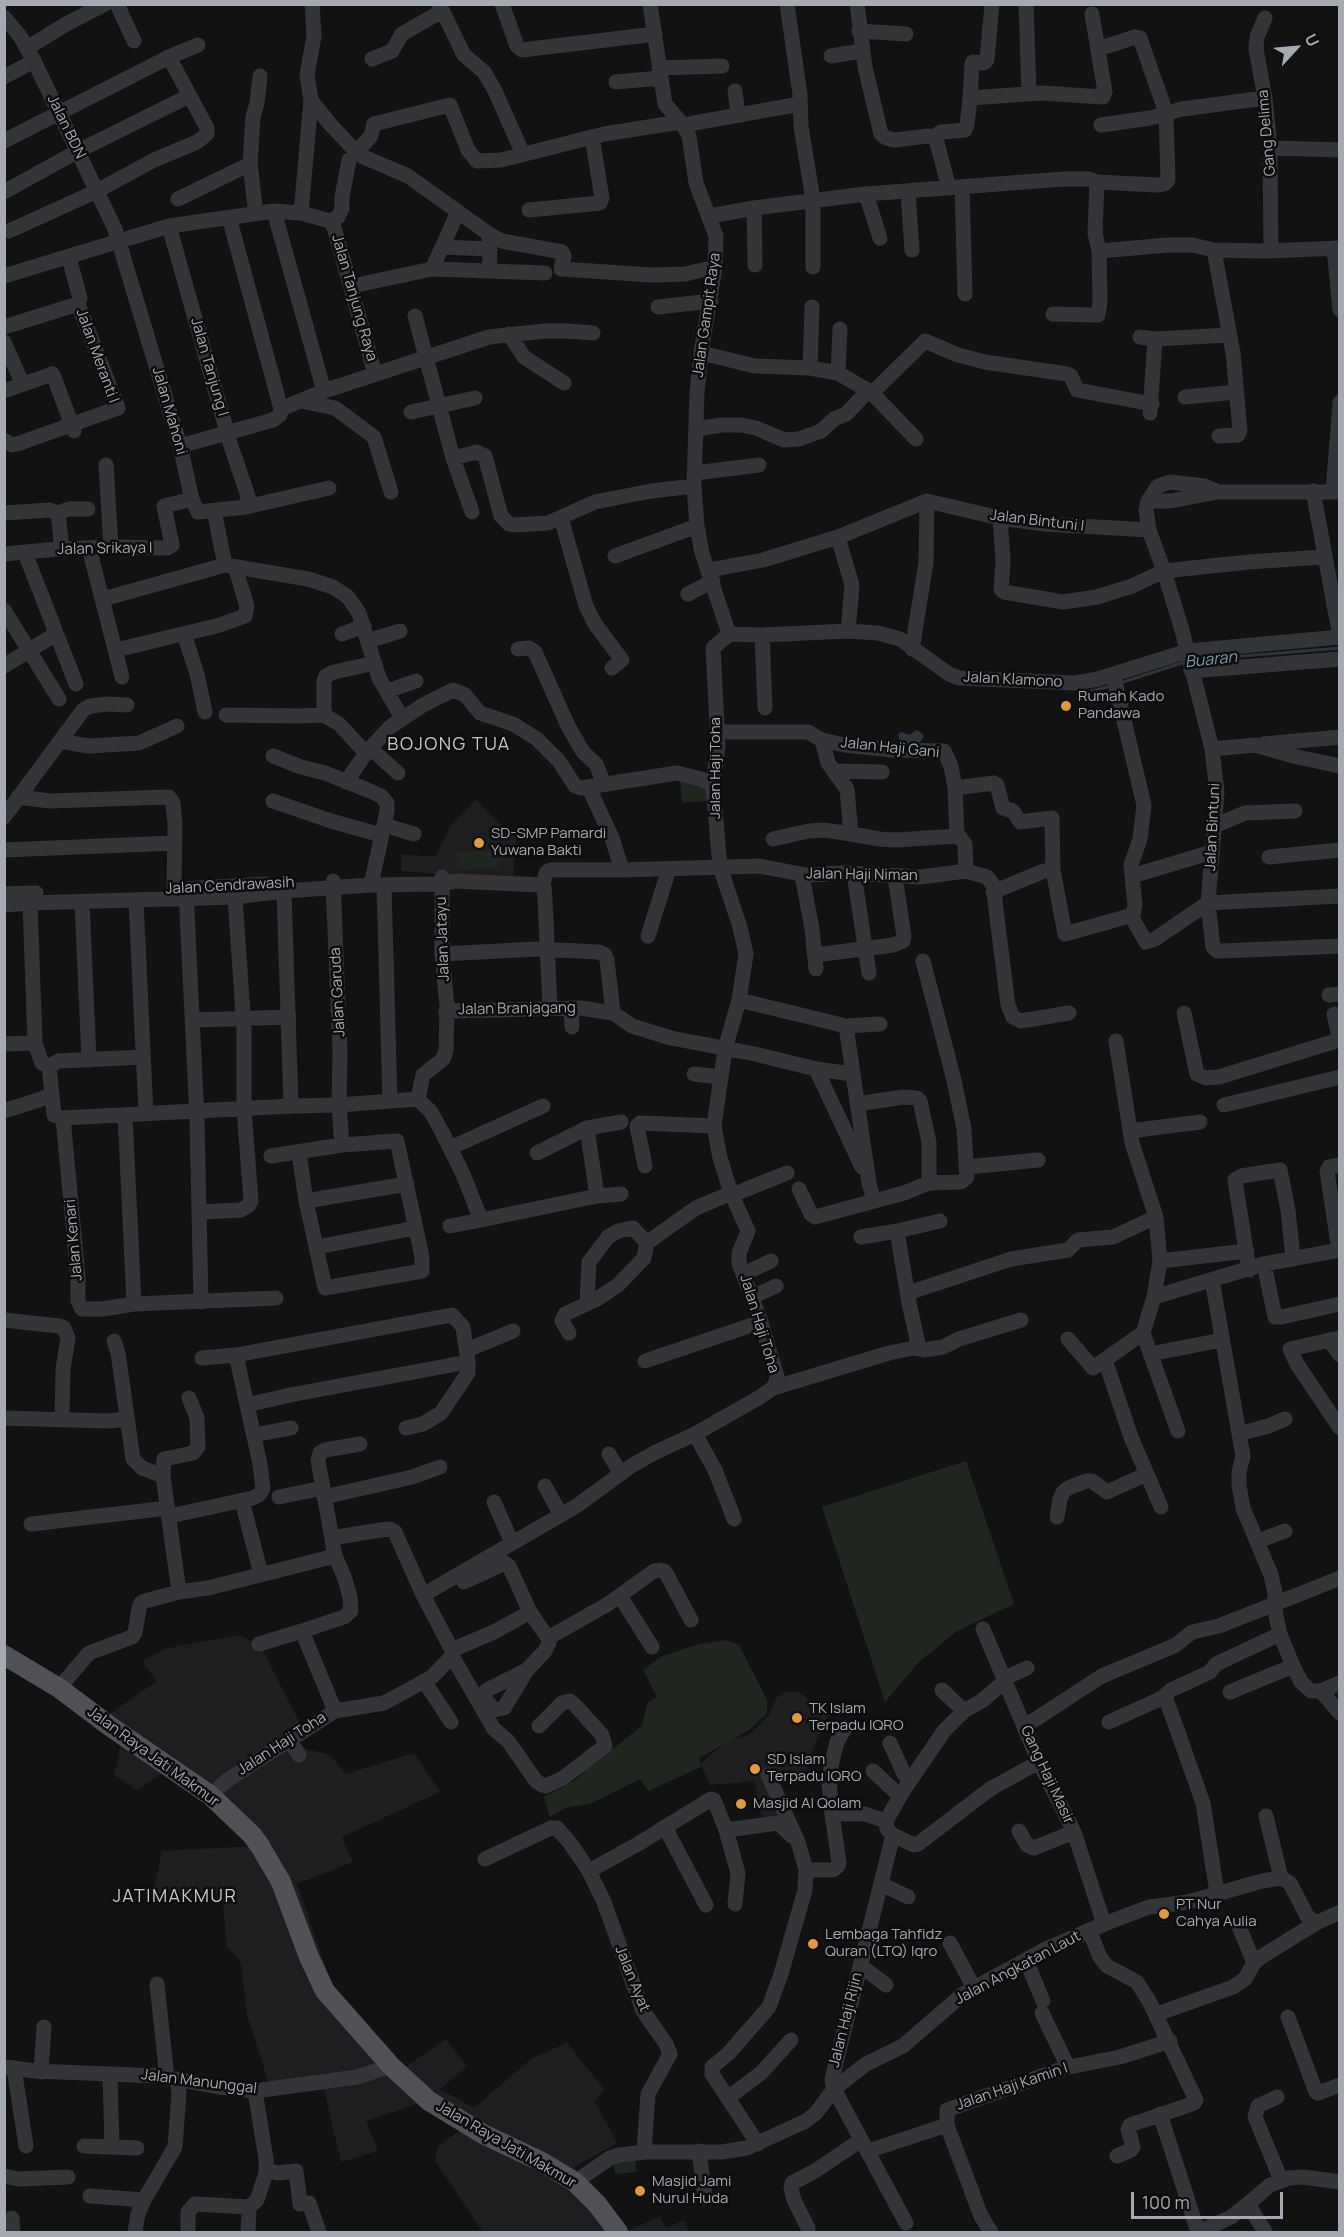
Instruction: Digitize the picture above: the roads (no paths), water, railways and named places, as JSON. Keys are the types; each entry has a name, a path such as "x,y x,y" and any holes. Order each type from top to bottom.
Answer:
{"main road":[{"name":"Jalan Raya Jati Makmur","path":"4,1655 59,1688 210,1795 252,1835 260,1846 281,1882 309,1957 325,1991 391,2066 429,2101 483,2134 542,2162 575,2182 597,2204 618,2232"}],"street":[{"path":"4,77 68,23 105,4"},
{"path":"117,4 134,41"},
{"path":"301,213 311,100 307,75 314,36 312,4"},
{"path":"502,4 517,46 522,50 655,34"},
{"name":"Jalan Gampit Raya","path":"650,4 665,104 689,136 696,183 716,236 711,301 700,353 697,386 695,480 697,526 702,553 729,634"},
{"path":"787,4 801,126 813,200 813,267"},
{"path":"856,4 862,51 881,134 894,140 933,137 941,132 965,130 972,63 984,63 987,60 993,4"},
{"path":"1026,4 1029,94"},
{"path":"372,58 392,51 402,34 440,8 464,55 484,72 495,91 523,154"},
{"path":"970,98 1029,94 1102,97 1105,92 1092,14"},
{"name":"Jalan BDN","path":"4,17 31,54 120,241"},
{"name":"Gang Delima","path":"1265,18 1257,37 1256,49 1265,98 1270,148 1271,251"},
{"path":"859,31 906,34"},
{"path":"710,216 866,194 1064,178 1096,182 1164,184 1168,180 1166,113 1140,38 1135,37 1098,49"},
{"path":"4,141 169,57 198,45"},
{"path":"831,56 862,51"},
{"path":"9,231 98,191 154,160 197,142 207,134 207,128 169,57"},
{"path":"616,82 659,73 722,66"},
{"path":"256,214 250,165 253,117 260,76"},
{"path":"735,91 738,114"},
{"path":"4,192 189,96"},
{"path":"1101,125 1265,98"},
{"path":"311,100 352,156 408,176 458,212 489,242 490,270"},
{"path":"330,221 338,217 342,209 342,197 352,156 371,136 374,124 450,105 468,150 477,161 501,160 592,137 800,104"},
{"path":"529,210 600,203 602,198 592,137"},
{"path":"933,137 938,142 955,187 965,294"},
{"path":"1270,148 1340,150"},
{"path":"178,199 250,165"},
{"path":"1053,314 1098,315 1100,301 1099,251 1095,233 1096,182"},
{"path":"908,191 912,250"},
{"path":"866,194 880,238"},
{"path":"754,208 755,265"},
{"path":"274,211 324,391"},
{"name":"Jalan Tanjung Raya","path":"4,276 169,226 274,211 301,213 330,221 338,236 375,374"},
{"path":"432,269 458,212"},
{"path":"180,446 273,420 280,415 281,409 229,217"},
{"name":"Jalan Tanjung I","path":"169,226 227,432 248,496 246,507"},
{"name":"Jalan Mahoni","path":"120,241 180,446 192,499"},
{"path":"443,247 501,241 562,252 564,256 561,269 652,275 685,274 715,267"},
{"path":"1099,251 1168,245 1192,245 1214,250 1271,251 1337,248 1340,310"},
{"path":"1214,250 1233,353 1240,433 1218,436"},
{"name":"Jalan Meranti I","path":"4,440 12,445 72,428 118,408 78,304 80,298 69,258"},
{"path":"352,286 432,269 545,273"},
{"path":"658,307 711,301"},
{"path":"4,327 78,304"},
{"path":"810,368 812,307"},
{"path":"415,315 453,458 472,512"},
{"path":"838,374 840,329"},
{"path":"281,409 324,391 489,337 568,331 593,333"},
{"path":"509,334 524,357 564,383"},
{"path":"697,429 721,425 741,425 756,428 784,440 799,439 821,431 834,419 846,414 926,341 958,355 985,362 1066,374 1071,376 1077,390 1151,409 1148,338 1229,335"},
{"path":"4,342 22,383"},
{"path":"700,353 755,366 810,368 838,374 870,392 916,440"},
{"path":"4,391 52,374 72,428"},
{"path":"1185,397 1236,392"},
{"path":"411,412 474,398"},
{"path":"297,401 335,408 374,437 391,492"},
{"path":"1340,402 1336,492 1313,491 1340,637"},
{"path":"453,458 477,452 484,456 501,516 509,524 523,525 548,524 578,509 607,499 759,465"},
{"path":"106,465 111,547"},
{"path":"192,499 198,512 214,511 246,507 329,488"},
{"name":"Jalan Bintuni","path":"1313,491 1218,492 1170,501 1148,501 1146,510 1149,530 1164,571 1212,749 1217,792 1208,903 1213,947 1217,951 1340,946"},
{"name":"Jalan Srikaya I","path":"4,554 62,549 171,547 172,540 164,506 192,499"},
{"path":"688,594 711,575 838,537 927,501 926,563 912,649"},
{"name":"Jalan Bintuni I","path":"927,501 1000,518 1045,524 1149,530"},
{"path":"4,513 50,510 58,513 69,509 88,509"},
{"path":"116,650 184,634 245,616 247,606 230,566 214,511"},
{"path":"58,513 62,549"},
{"path":"561,518 586,606 595,624 622,660 612,668"},
{"path":"1000,518 1003,561 1000,584 1004,592 1063,602 1074,602 1132,586 1164,571 1248,562 1324,558"},
{"path":"615,556 697,526"},
{"path":"838,537 852,585 848,631"},
{"path":"89,548 122,677"},
{"path":"25,552 76,684"},
{"path":"103,599 230,566 308,579 339,590 348,597 359,613 379,678 402,718"},
{"path":"6,615 59,699"},
{"path":"342,634 364,626"},
{"path":"368,641 400,631"},
{"name":"Jalan Klamono","path":"729,634 762,635 848,631 892,636 900,639 949,674 959,678 1075,683 1115,682 1189,662 1340,637"},
{"path":"4,666 56,634"},
{"path":"184,634 197,674 205,712"},
{"name":"Jalan Haji Toha","path":"423,1595 561,1515 656,1452 695,1434 773,1388 777,1377 761,1322 739,1263 739,1253 748,1231 731,1194 720,1158 714,1126 725,1049 739,1000 746,954 740,927 720,867 713,785 718,745 713,648 729,634"},
{"path":"762,635 765,708"},
{"path":"518,649 529,648 535,652 568,726 583,752 596,764 596,786 622,870"},
{"path":"1189,662 1340,659"},
{"path":"324,715 326,676 334,672 375,663"},
{"path":"387,691 416,681"},
{"path":"1115,682 1144,805 1140,839 1131,865 1133,913 1144,941 1149,941 1208,903 1340,896"},
{"path":"346,782 368,750 402,718 453,690 465,695 480,713 513,724 537,739 559,761 576,786 596,786 677,773 701,778 713,785"},
{"path":"4,817 82,710 90,706 108,704 127,705"},
{"path":"226,715 324,715 339,724 368,750 398,772"},
{"path":"60,741 88,746 139,743 177,726"},
{"name":"Jalan Haji Gani","path":"717,732 808,732 822,740 845,746 944,751 949,758 956,789 957,836 963,839 965,844 966,870"},
{"path":"1212,749 1340,737"},
{"path":"822,740 826,760 847,789 851,834"},
{"path":"1255,745 1297,758 1340,766"},
{"path":"273,756 381,796 387,803 375,882 390,1101"},
{"path":"834,771 882,772"},
{"path":"956,789 994,783 997,785 1003,808 1013,811 1020,822 1052,818 1053,870 1065,934 1133,913"},
{"path":"18,797 60,801 160,796 172,799 193,1020 201,1302"},
{"path":"273,801 331,821 414,834"},
{"path":"1214,826 1245,813 1295,811"},
{"path":"773,839 817,831 851,834 879,840 927,840 957,836"},
{"path":"4,850 175,843"},
{"path":"1269,856 1340,850"},
{"path":"1132,876 1212,852"},
{"name":"Jalan Haji Niman","path":"542,885 546,873 550,870 759,867 802,875 844,873 895,877 921,877 966,870"},
{"path":"648,936 669,869"},
{"path":"966,870 987,877 993,885 1008,1005 1012,1017 1021,1021 1070,1013"},
{"path":"993,892 1044,871 1053,870"},
{"path":"854,874 869,973"},
{"path":"802,875 816,962 900,943 904,936 895,877"},
{"name":"Jalan Cendrawasih","path":"4,894 182,892 447,880 542,885"},
{"name":"Jalan Jatayu","path":"418,1099 423,1075 443,1059 446,1051 442,954 447,880"},
{"name":"Jalan Cendrawasih","path":"4,905 136,900 182,892 235,897 333,884"},
{"name":"Jalan Garuda","path":"333,884 342,1145"},
{"path":"542,885 550,1007"},
{"path":"284,891 291,1106"},
{"path":"200,1212 241,1210 249,1205 244,1109 243,1019 235,897"},
{"path":"136,900 146,1114"},
{"path":"82,902 89,1060"},
{"path":"30,903 35,1043 42,1063 49,1066 59,1061 142,1057"},
{"path":"442,954 546,949 599,951 605,955 612,1013"},
{"path":"799,1189 811,1214 815,1217 904,1193 929,1183 962,1182 967,1177 964,1129 924,961"},
{"path":"739,1000 846,1026 880,1024"},
{"name":"Jalan Branjagang","path":"446,1011 550,1007 612,1013 632,1026 648,1032 816,1069 853,1074"},
{"path":"571,1008 572,1027"},
{"path":"1184,1013 1197,1074 1206,1078 1219,1077 1339,1040 1334,1014"},
{"path":"193,1020 289,1017"},
{"path":"846,1026 869,1183 874,1200"},
{"path":"1116,1041 1134,1151 1156,1217 1160,1261 1154,1297 1143,1333 1178,1431"},
{"path":"4,1044 35,1043"},
{"path":"49,1066 60,1121 58,1144 66,1201 68,1257"},
{"path":"816,1069 869,1183"},
{"path":"694,1074 721,1077"},
{"path":"1224,1105 1340,1077"},
{"path":"4,1111 47,1097"},
{"path":"858,1104 904,1097 917,1098 920,1101 929,1142 929,1183"},
{"path":"60,1121 125,1115 418,1099 431,1112 450,1148 481,1220"},
{"path":"450,1148 543,1106"},
{"path":"125,1115 134,1304 276,1298"},
{"name":"Jalan Kenari","path":"60,1121 80,1306 86,1310 134,1304"},
{"path":"537,1154 587,1128 621,1122"},
{"path":"1130,1131 1200,1122"},
{"path":"645,1167 637,1126 640,1123 714,1126"},
{"path":"587,1128 597,1196"},
{"path":"271,1156 342,1145 397,1141 424,1265 423,1270 327,1289 324,1286 306,1202 299,1153"},
{"path":"967,1167 1038,1160"},
{"path":"1154,1297 1264,1264 1339,1250 1327,1171 1329,1167 1340,1165"},
{"path":"1249,1270 1235,1180 1241,1176 1278,1170 1281,1172 1293,1258"},
{"path":"569,1334 562,1321 565,1314 597,1299 633,1272 644,1258 647,1244 696,1208 787,1173"},
{"path":"306,1202 407,1184"},
{"path":"450,1226 597,1196 621,1194"},
{"path":"908,1293 1011,1259 1068,1250 1078,1240 1113,1237 1156,1217"},
{"path":"861,1237 940,1221"},
{"path":"317,1247 416,1228"},
{"path":"587,1303 589,1262 608,1237 618,1231 633,1228 647,1244"},
{"path":"897,1231 920,1348"},
{"path":"1160,1261 1246,1251"},
{"path":"744,1274 771,1261"},
{"path":"1264,1264 1275,1317 1340,1305"},
{"path":"1212,1280 1243,1456 1239,1472 1240,1497 1271,1575 1280,1634 1301,1682 1311,1691 1321,1691 1340,1683"},
{"path":"752,1297 776,1286"},
{"path":"202,1358 236,1355 452,1315 464,1327 468,1373 441,1413 423,1424 406,1428"},
{"path":"4,1320 64,1328 68,1338 63,1369 62,1420"},
{"path":"773,1388 889,1353 943,1347 963,1337 1021,1320"},
{"path":"645,1360 761,1322"},
{"path":"247,1405 467,1356 513,1331"},
{"path":"1068,1339 1093,1368 1143,1333"},
{"path":"1340,1355 1334,1339 1290,1349 1296,1364 1340,1428"},
{"path":"1150,1354 1222,1340"},
{"path":"114,1341 118,1353 133,1459 142,1468 163,1476"},
{"path":"31,1524 169,1512 242,1501 260,1494 263,1488 254,1435 236,1355"},
{"path":"1105,1360 1131,1437 1161,1507"},
{"path":"179,1592 163,1476 164,1459 194,1453 198,1447 196,1418 189,1398"},
{"path":"4,1418 126,1419"},
{"path":"1239,1434 1285,1419"},
{"path":"254,1435 291,1428"},
{"path":"695,1434 715,1470 734,1519"},
{"path":"259,1644 342,1619 350,1613 350,1597 336,1556 318,1460 320,1453 325,1450 360,1444"},
{"path":"609,1454 621,1474"},
{"path":"279,1497 412,1477 440,1467"},
{"path":"1057,1517 1060,1498 1068,1488 1092,1481 1107,1492 1148,1474"},
{"path":"545,1486 561,1515"},
{"path":"242,1501 261,1574"},
{"path":"494,1502 512,1543"},
{"path":"332,1538 390,1529 395,1533 423,1595 494,1729 508,1742 536,1781 546,1786 556,1781 605,1746 605,1739 570,1701 562,1703 539,1726"},
{"path":"1258,1541 1285,1531"},
{"path":"59,1688 88,1653 132,1637 135,1633 141,1603 336,1556"},
{"path":"454,1651 436,1600 437,1597 505,1563 509,1566 530,1612 548,1638 549,1643 545,1651 527,1670"},
{"path":"548,1638 620,1596 654,1571 664,1571 691,1620"},
{"path":"1025,1726 1102,1676 1176,1645 1192,1632 1219,1626 1340,1578"},
{"path":"620,1596 652,1647"},
{"path":"454,1651 530,1612"},
{"name":"Gang Haji Masir","path":"983,1629 1039,1762 1074,1832 1104,1924"},
{"path":"302,1631 335,1711"},
{"path":"1109,1722 1165,1696 1171,1689 1210,1672 1216,1664 1280,1634"},
{"name":"Jalan Haji Toha","path":"210,1795 229,1779 335,1711 384,1703 424,1682 432,1677 454,1651"},
{"path":"1230,1692 1293,1666"},
{"name":"Jalan Haji Rijin","path":"834,2089 832,2079 881,1884 890,1828 900,1796 944,1731 1005,1679 1027,1668"},
{"path":"424,1682 451,1722"},
{"path":"942,1690 964,1712"},
{"path":"1321,1691 1340,1713"},
{"path":"1165,1696 1203,1803 1217,1893"},
{"path":"806,1870 833,1870 838,1866 829,1781 837,1742 845,1728"},
{"path":"290,1741 299,1755"},
{"path":"890,1743 904,1774 912,1778"},
{"path":"832,1814 865,1814 914,1845 918,1844 990,1789 1039,1762"},
{"path":"873,1771 900,1796"},
{"path":"758,2144 712,2074 712,2067 728,2054 769,2007 805,1890 806,1870 798,1842 768,1775"},
{"path":"589,1871 711,1799 714,1800 726,1830 738,1873 735,1904"},
{"path":"1266,1815 1281,1878 1290,1883 1307,1916 1316,1923"},
{"path":"726,1830 778,1822 798,1842"},
{"name":"Jalan Ayat","path":"484,1859 551,1827 562,1832 589,1871 604,1902 643,2011 666,2044 670,2054 648,2094 644,2152"},
{"path":"665,1827 706,1905"},
{"path":"1019,1831 1027,1845 1034,1848 1074,1832"},
{"name":"Jalan Angkatan Laut","path":"575,2182 610,2158 644,2152 722,2152 758,2144 806,2121 816,2113 834,2089 866,2064 903,2046 950,2004 974,1988 1026,1960 1089,1930 1149,1907 1177,1904 1281,1878"},
{"path":"881,1884 908,1897"},
{"path":"1157,2014 1233,1987 1245,1979 1254,1963 1316,1923 1340,1912"},
{"path":"1238,1924 1254,1963"},
{"path":"1089,1930 1100,1957 1107,1966 1137,1982 1157,2014 1196,2100 1189,2105 1128,2127 1133,2147 1117,2156"},
{"path":"950,1943 974,1988"},
{"path":"1026,1960 1042,2007 1068,2067"},
{"path":"860,1965 886,1985"},
{"path":"135,2232 138,2214 144,2200 175,2146 179,2093 172,2079 157,2003 157,1984"},
{"path":"1288,2017 1316,2092 1318,2094 1340,2085"},
{"path":"41,2072 44,2027"},
{"path":"728,2098 761,2073 791,2040"},
{"name":"Jalan Haji Kamin I","path":"992,2232 981,2216 947,2125 946,2113 951,2107 1068,2067 1120,2057 1170,2041"},
{"name":"Jalan Manunggal","path":"9,2068 41,2072 143,2075 255,2091 357,2077 391,2066"},
{"path":"9,2068 26,2146"},
{"path":"110,2074 112,2147"},
{"path":"834,2089 906,2223"},
{"path":"188,2232 188,2212 195,2204 249,2207 257,2200 262,2190 266,2170 255,2091"},
{"path":"1277,2097 1258,2106 1255,2117 1281,2180"},
{"path":"1160,2114 1199,2232 1231,2217 1281,2180 1303,2177 1340,2182"},
{"path":"808,2228 794,2200 792,2183 865,2146 947,2125"},
{"path":"84,2146 137,2148"},
{"path":"699,2151 705,2198"},
{"path":"266,2170 278,2173 296,2171 300,2204 309,2203 319,2232"},
{"path":"4,2176 18,2179 68,2177"},
{"path":"90,2196 144,2200"},
{"path":"1248,2204 1265,2232"},
{"path":"248,2232 249,2207"}],"waterway":[{"name":"Buaran","path":"1195,660 1340,648"},
{"name":"Buaran","path":"1120,683 1185,662"},
{"name":"Buaran","path":"1087,692 1111,686"}],"place":[{"name":"Rumah Kado Pandawa","path":"1066,706"},
{"name":"SD-SMP Pamardi Yuwana Bakti","path":"479,843"},
{"name":"TK Islam Terpadu IQRO","path":"797,1718"},
{"name":"SD Islam Terpadu IQRO","path":"755,1769"},
{"name":"Masjid Al Qolam","path":"741,1804"},
{"name":"PT Nur Cahya Aulia","path":"1164,1914"},
{"name":"Lembaga Tahfidz Quran (LTQ) Iqro","path":"813,1944"},
{"name":"Masjid Jami Nurul Huda","path":"640,2191"}],"district":[{"name":"BOJONG TUA","path":"449,745"},
{"name":"JATIMAKMUR","path":"175,1897"}]}
